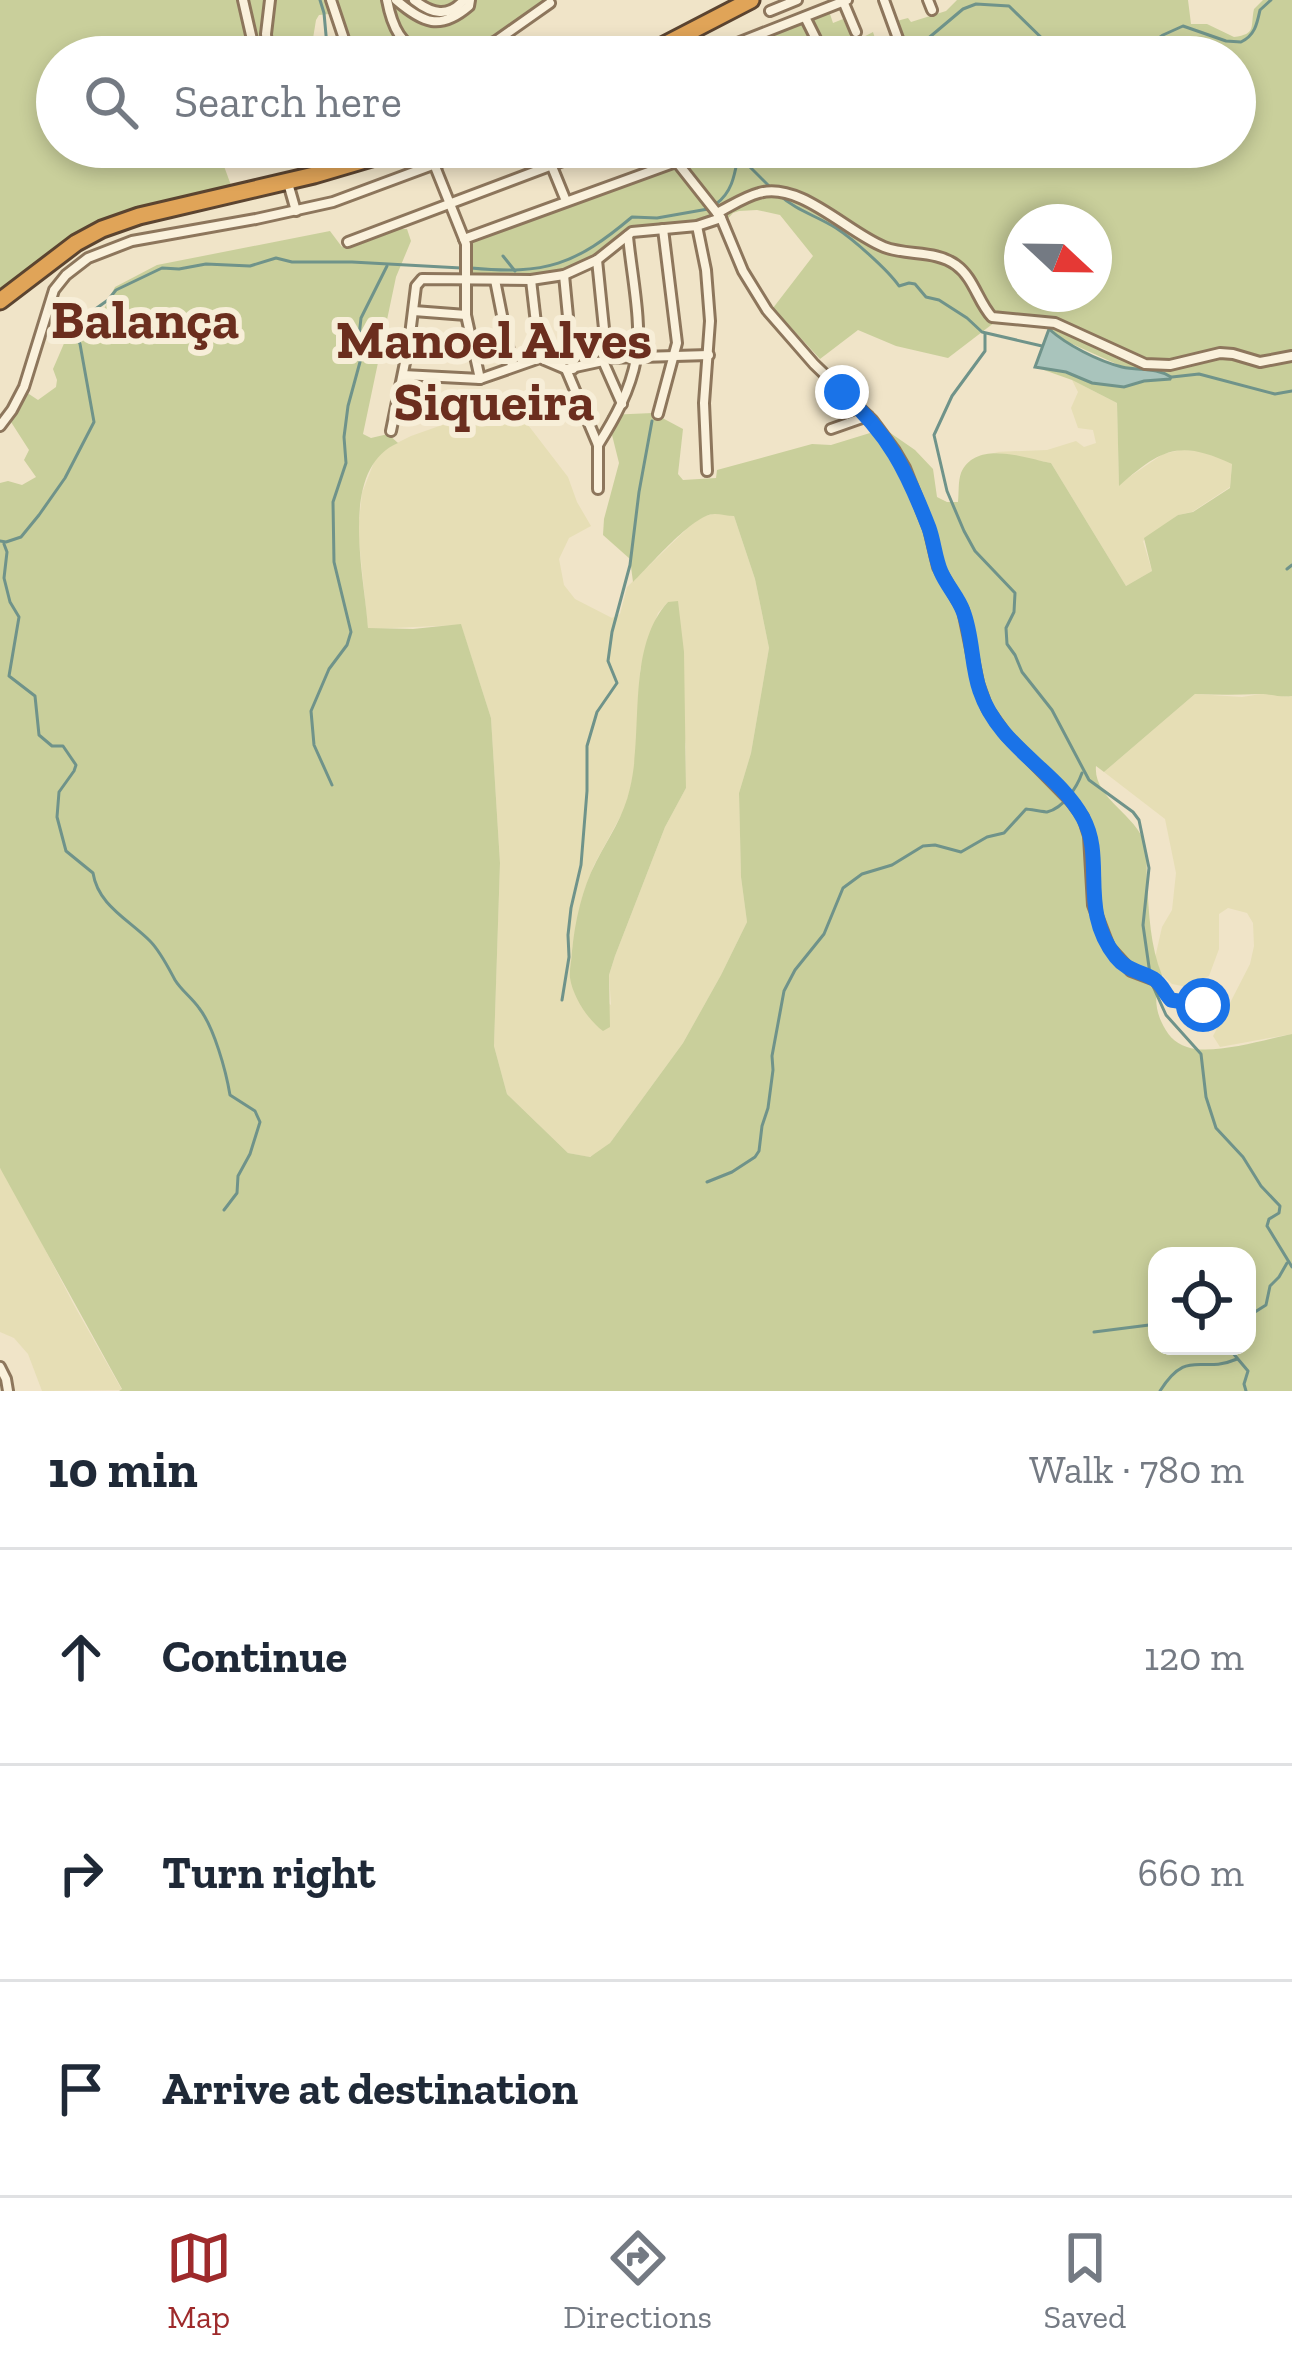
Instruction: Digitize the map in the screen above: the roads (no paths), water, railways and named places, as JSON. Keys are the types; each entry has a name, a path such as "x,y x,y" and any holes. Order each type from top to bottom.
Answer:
{"highway":[{"path":"682,36 751,0"},
{"path":"0,301 102,229 334,169"}],"street":[{"path":"243,0 251,36"},
{"path":"266,36 270,0"},
{"path":"331,0 343,36"},
{"path":"391,0 440,23 469,6 464,1 442,12 418,2"},
{"path":"391,0 392,24 399,36"},
{"path":"770,11 797,0"},
{"path":"884,0 897,36"},
{"path":"756,36 845,1 856,32"},
{"path":"502,36 550,3"},
{"path":"805,17 814,36"},
{"path":"0,426 24,387 54,290 77,265 132,241 333,202 423,168"},
{"path":"436,168 464,239 466,315 480,379"},
{"path":"348,242 540,168"},
{"path":"553,168 566,201"},
{"path":"464,239 659,168"},
{"path":"681,168 716,211 767,310 868,416 905,468 938,567 963,610 987,708 1006,735 1071,801 1086,825 1093,905 1109,947 1131,970 1155,980 1171,1000 1203,1005"},
{"path":"287,182 296,211"},
{"path":"391,431 416,286 425,278 465,272 495,280 564,275 596,260 632,232 698,226 716,211 775,192 840,220 882,246 957,265 992,317 1055,323 1145,364 1170,365 1220,353 1260,362 1292,356"},
{"path":"698,226 710,322 704,421 707,471"},
{"path":"658,414 675,356 676,327 663,229"},
{"path":"598,446 622,404 637,357 628,236"},
{"path":"596,260 607,359 622,404"},
{"path":"564,275 569,369 598,446 598,489"},
{"path":"495,280 512,366"},
{"path":"531,280 540,358"},
{"path":"414,310 466,315"},
{"path":"607,359 638,338"},
{"path":"409,343 472,346"},
{"path":"403,375 480,379 540,358 569,369 607,359 709,356"},
{"path":"831,429 868,416"},
{"path":"0,1367 8,1391"}],"water":[{"path":"1049,329 1103,361 1171,377 1124,387 1035,367"}],"waterway":[{"path":"320,0 326,36"},
{"path":"1248,36 1260,10 1271,0"},
{"path":"931,36 976,4 1009,6 1040,36"},
{"path":"1162,36 1183,26 1212,36"},
{"path":"716,204 731,186 736,168"},
{"path":"751,168 771,188"},
{"path":"778,194 843,233 899,286 915,284 926,297 939,300 982,332 1042,346"},
{"path":"471,268 540,268 576,256 632,217 657,218 708,209"},
{"path":"503,256 515,271"},
{"path":"0,541 21,537 39,515 94,422 80,344 71,322 76,313 94,310 116,290 162,268 250,266 276,258 461,268"},
{"path":"332,785 314,745 311,711 351,632 334,562 333,502 346,463 344,437 360,362 361,318 387,266"},
{"path":"985,334 985,351 952,396 934,435 947,491 975,551 1015,593 1007,644 1022,672 1052,710 1089,780 1139,820 1149,868 1143,925 1150,974"},
{"path":"1172,377 1199,374 1275,394 1292,391"},
{"path":"562,1000 571,908 581,865 587,746 597,712 617,683 608,661 630,565 652,421"},
{"path":"4,544 4,578 19,617 9,676 35,696 39,735 52,746 63,746 76,765 59,792 57,817 66,851 93,873 107,903 157,949 210,1026 230,1095 255,1111 260,1122 238,1176 237,1193 224,1210"},
{"path":"1287,569 1292,565"},
{"path":"707,1182 732,1172 759,1151 784,991 824,934 843,888 923,846 961,852 1004,833 1026,809 1053,810 1069,796 1082,773"},
{"path":"1152,984 1166,1015 1201,1054 1206,1097 1216,1128 1280,1206 1267,1226 1292,1267"},
{"path":"1256,1311 1266,1305 1270,1286 1287,1263"},
{"path":"1094,1332 1148,1325"},
{"path":"1235,1355 1248,1371 1246,1391"},
{"path":"1160,1391 1187,1366 1237,1359"}],"district":[{"name":"Balança","path":"145,319"},
{"name":"Manoel Alves Siqueira","path":"494,370"}]}
